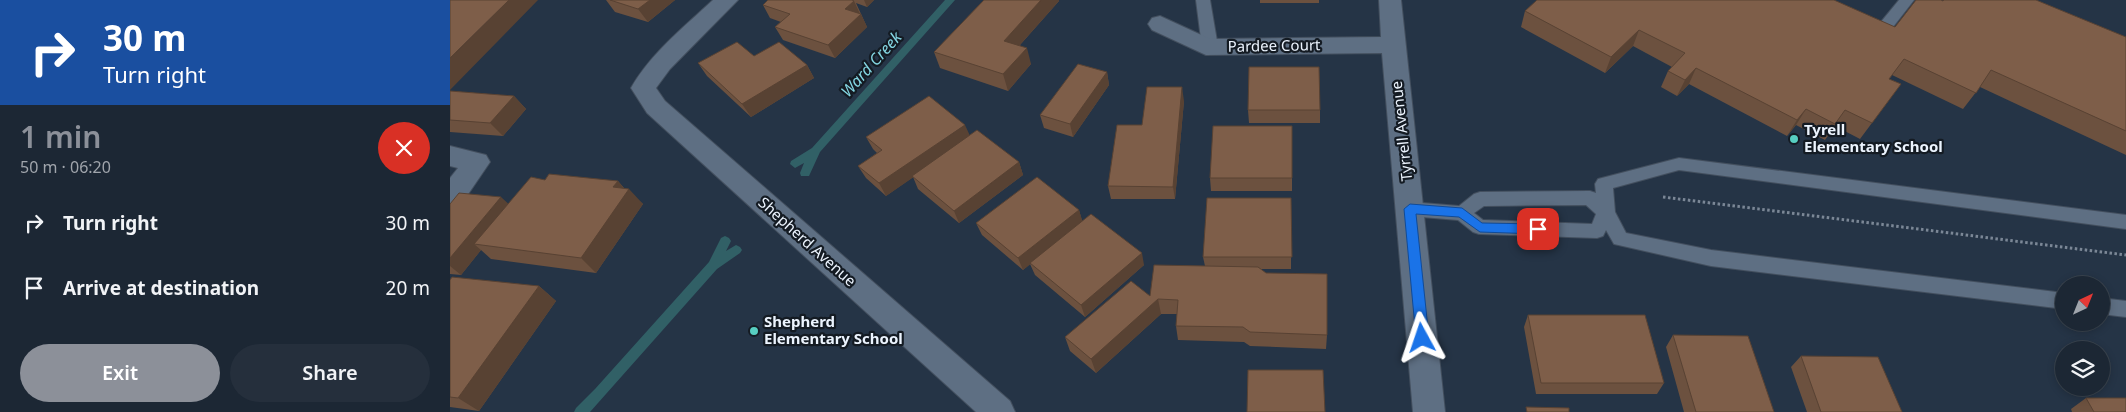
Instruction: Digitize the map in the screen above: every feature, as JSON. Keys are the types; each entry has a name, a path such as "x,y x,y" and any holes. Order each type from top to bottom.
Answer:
{"street":[{"name":"Shepherd Avenue","path":"727,0 661,63 643,88 656,107 999,412"},
{"name":"Tyrrell Avenue","path":"1390,0 1429,412"},
{"name":"Pardee Court","path":"1160,24 1206,47 1393,45"},
{"path":"450,156 477,162 450,198"}],"lane":[{"path":"1203,0 1210,47"},
{"path":"1881,32 1907,0"},
{"path":"1410,209 1462,213 1480,228 1597,231 1606,212 1604,184 1680,164 2126,222"},
{"path":"1462,213 1480,199 1590,198 1606,212 1620,238 1711,258 2055,300"},
{"path":"2110,307 2126,309"}],"path":[{"path":"1653,196 2126,255"}],"building":[{"path":"450,0 509,0 450,58"},
{"path":"610,0 650,0 638,9"},
{"path":"768,0 852,0 854,1 845,9 861,14 828,45 775,27 790,14 763,5"},
{"path":"984,0 1041,0 1004,41 1027,48 1003,74 934,52"},
{"path":"1537,0 1834,0 1895,27 1916,0 2036,0 2126,37 2126,131 1991,70 1976,93 1904,59 1889,79 1901,84 1872,123 1845,110 1835,124 1806,109 1797,120 1696,68 1685,80 1668,71 1685,53 1639,30 1611,57 1525,11"},
{"path":"737,42 754,56 779,42 807,65 742,104 698,63"},
{"path":"1078,64 1107,72 1070,124 1040,115"},
{"path":"1249,67 1319,67 1320,110 1248,110"},
{"path":"1147,87 1182,87 1173,187 1108,186 1117,125 1142,125"},
{"path":"450,91 514,96 490,123 450,120"},
{"path":"929,96 965,125 879,183 858,166 882,150 866,137"},
{"path":"1213,126 1292,126 1292,178 1210,178"},
{"path":"977,130 1019,162 954,211 912,176"},
{"path":"549,174 618,181 613,187 629,189 581,258 474,244 531,177 545,180"},
{"path":"1037,177 1079,210 1018,258 976,223"},
{"path":"459,193 501,197 450,258 450,204"},
{"path":"1207,198 1291,198 1292,257 1203,257"},
{"path":"1091,214 1142,253 1081,305 1030,263"},
{"path":"1154,265 1258,267 1266,273 1327,274 1327,335 1250,332 1243,327 1176,326 1178,300 1158,299 1091,359 1065,337 1131,281 1150,296"},
{"path":"452,277 539,286 458,398 450,397 450,280"},
{"path":"1528,315 1645,315 1664,383 1541,383"},
{"path":"1673,335 1748,336 1774,412 1696,412"},
{"path":"1801,356 1878,357 1902,412 1821,412"},
{"path":"1248,370 1323,370 1325,412 1247,412"},
{"path":"2086,398 2126,398 2126,412 2094,412"},
{"path":"1526,407 1569,408 1569,412 1527,412"}],"waterway":[{"name":"Ward Creek","path":"805,173 816,150 950,0"},
{"name":"Ward Creek","path":"795,164 815,151"},
{"name":"Ward Creek","path":"581,412 713,265 725,241"},
{"name":"Ward Creek","path":"714,265 736,250"}],"place":[{"name":"Tyrell Elementary School","path":"1794,139"},
{"name":"Shepherd Elementary School","path":"754,331"}],"route":[{"path":"1422,338 1410,209 1462,213 1480,228 1538,229"}]}
